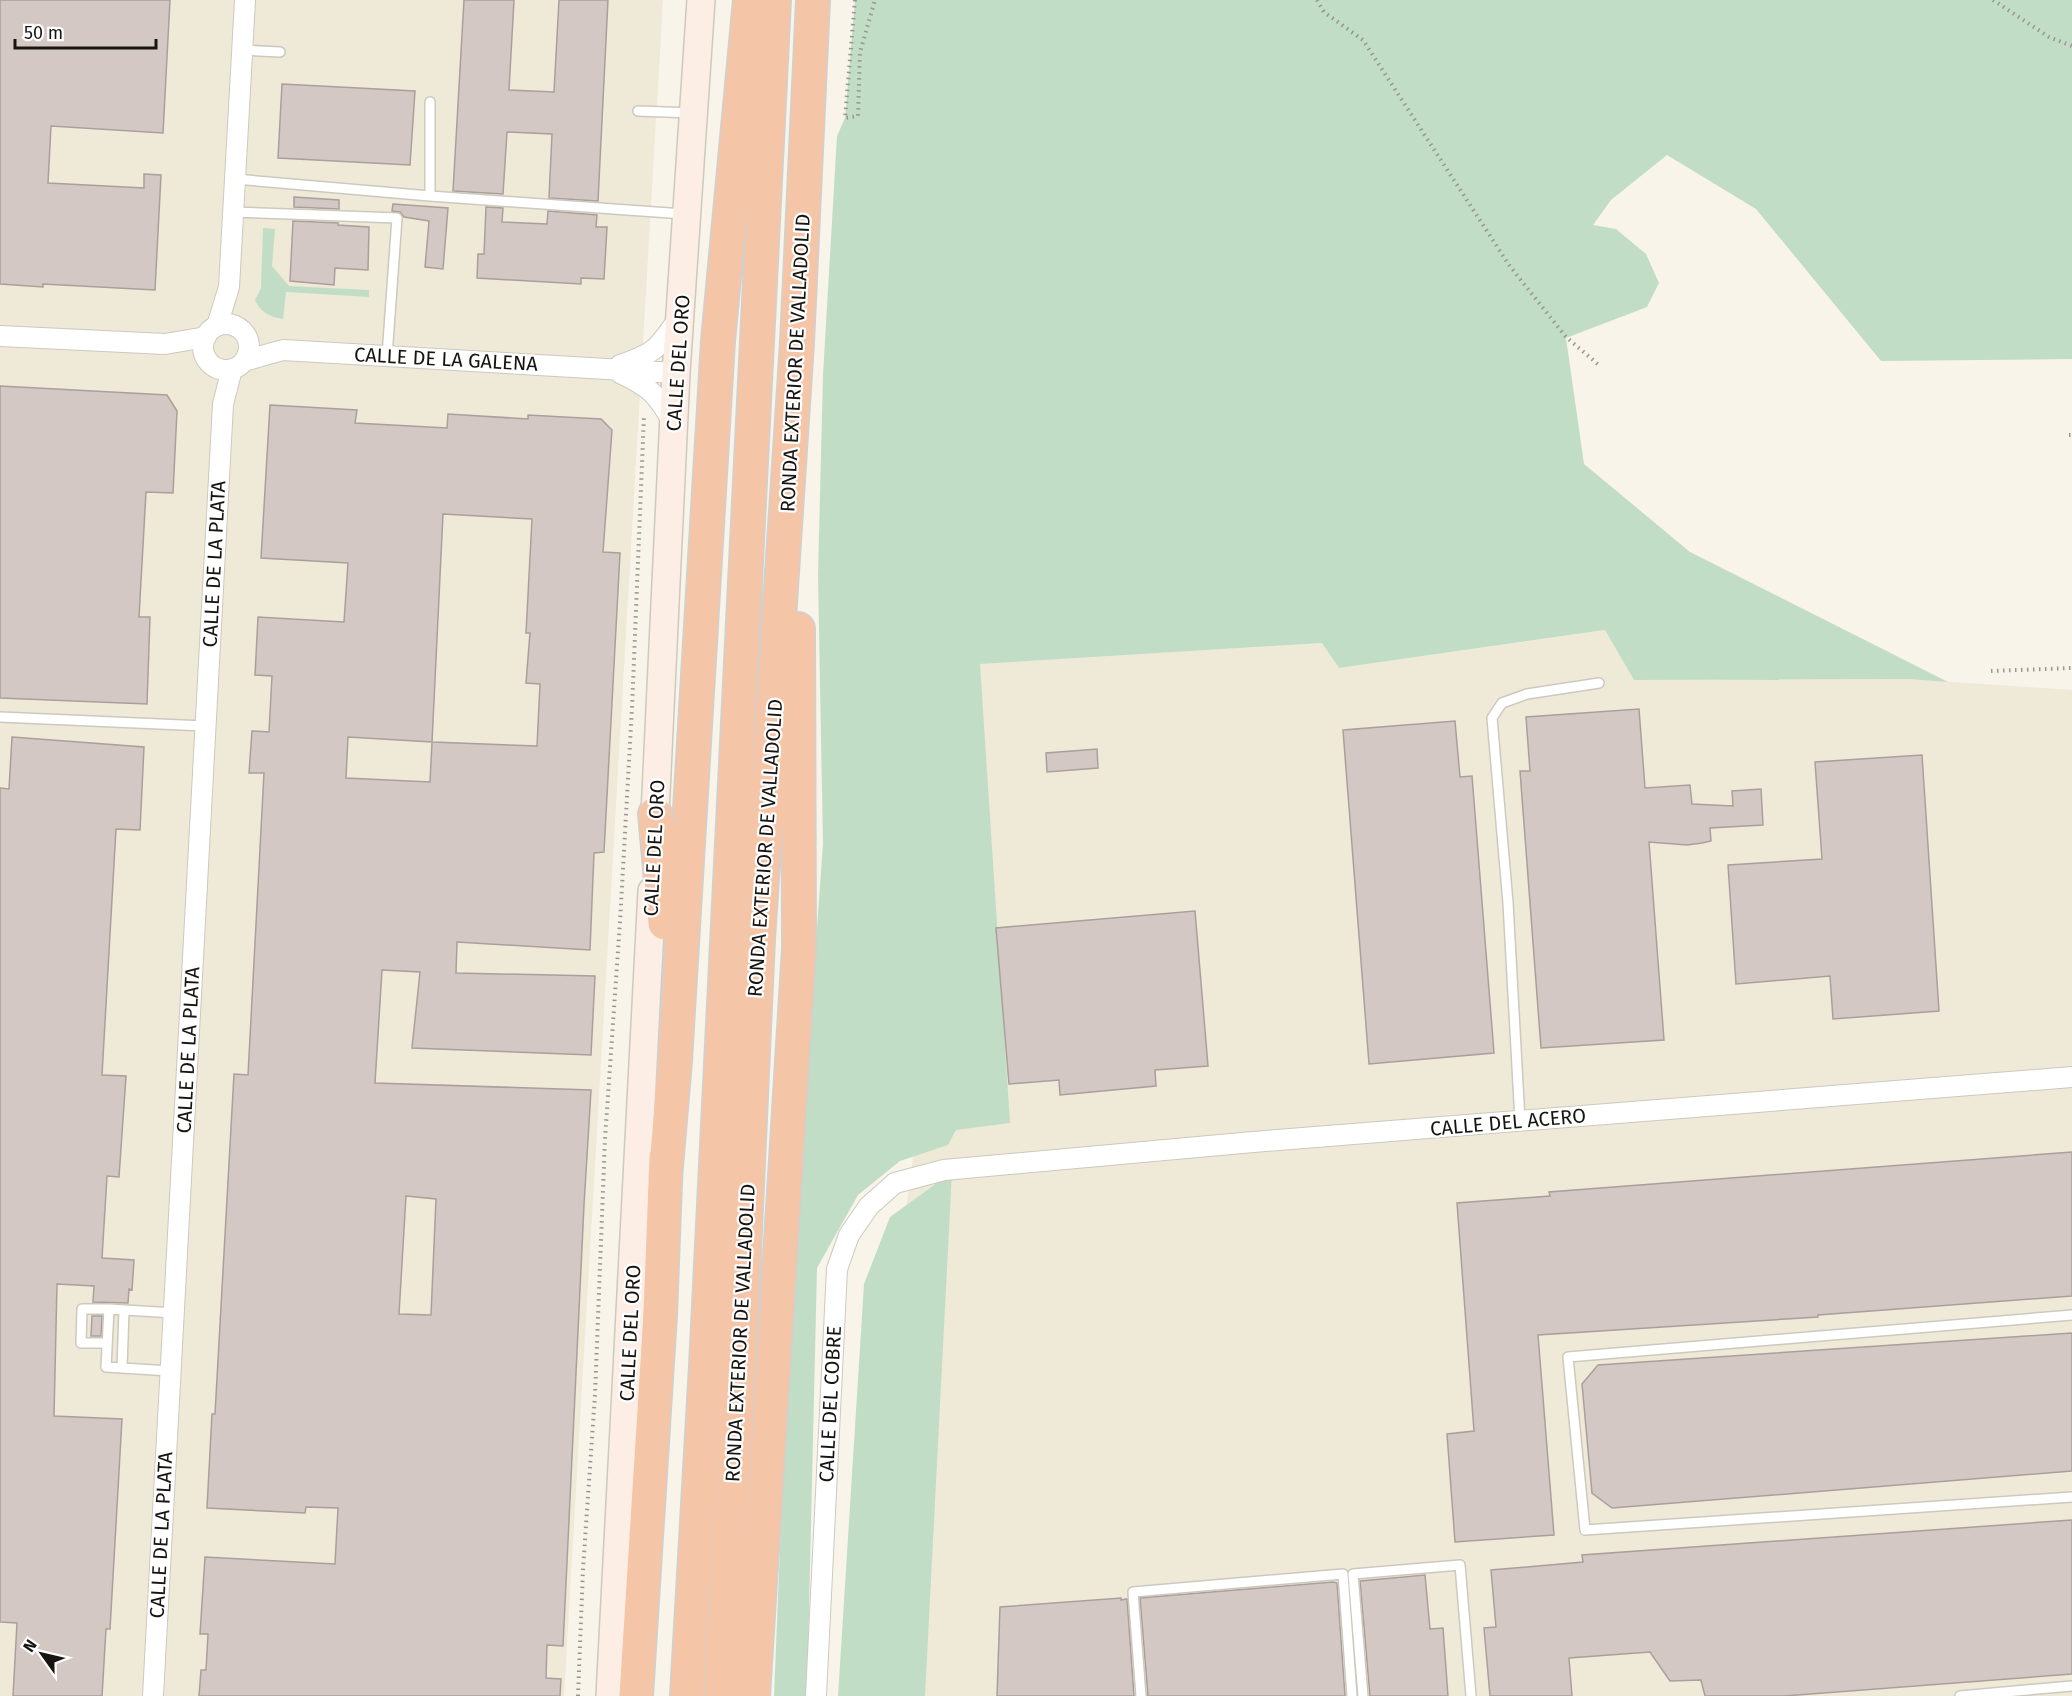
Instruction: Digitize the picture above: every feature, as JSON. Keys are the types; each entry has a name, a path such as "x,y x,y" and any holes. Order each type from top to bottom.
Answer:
{"highway":[{"path":"665,1178 675,1061 718,341 750,0"},
{"name":"RONDA EXTERIOR DE VALLADOLID","path":"687,1696 774,0"},
{"name":"RONDA EXTERIOR DE VALLADOLID","path":"721,1696 740,1353 758,939 797,343 813,0"},
{"path":"753,1696 799,948 797,343"},
{"path":"636,1696 660,1315 665,1178 668,981 663,890 655,814"}],"street":[{"path":"209,362 204,353 229,287 244,0"},
{"name":"CALLE DEL ORO","path":"610,1696 636,1228 676,372 701,0"},
{"path":"165,344 225,370 238,365 249,348 229,287"},
{"name":"CALLE DE LA GALENA","path":"609,369 647,356 660,345 681,316"},
{"path":"0,336 165,344 232,325 242,331"},
{"name":"CALLE DE LA GALENA","path":"242,331 283,350 676,372"},
{"name":"CALLE DE LA GALENA","path":"238,365 283,350"},
{"name":"CALLE DE LA PLATA","path":"209,362 223,404"},
{"name":"CALLE DE LA PLATA","path":"153,1696 223,404 238,365"},
{"name":"CALLE DE LA GALENA","path":"609,369 641,382 660,400 674,424"},
{"name":"CALLE DEL ACERO","path":"944,1170 2072,1077"},
{"name":"CALLE DEL COBRE","path":"816,1696 837,1269 849,1235 869,1206 895,1183 944,1170"}],"lane":[{"path":"242,50 280,52"},
{"path":"430,102 430,196"},
{"path":"638,111 694,113"},
{"path":"235,179 430,196 688,214"},
{"path":"233,212 397,218 387,356"},
{"path":"1520,1121 1508,903 1492,717 1502,703 1527,694 1599,683"},
{"path":"0,717 205,726"},
{"path":"107,1343 81,1343 82,1309 174,1313"},
{"path":"109,1310 106,1367 170,1371"},
{"path":"122,1368 124,1310"},
{"path":"2072,1315 1568,1357 1585,1530 2072,1497"},
{"path":"1364,1696 1353,1574 1460,1565 1471,1696"},
{"path":"1141,1696 1133,1592 1343,1574 1352,1696"},
{"path":"1960,1696 2072,1686"}],"path":[{"path":"855,0 845,118 858,116 860,52 875,0"},
{"path":"1317,0 1324,12 1363,40 1509,265 1566,337 1600,366"},
{"path":"1993,0 2049,38 2072,46"},
{"path":"578,1696 583,1569 595,1395 605,1139 621,910 645,416 628,396 632,379"},
{"path":"1991,671 2072,668"}],"shaded area":[{"path":"0,0 663,0 564,1696 0,1696"},
{"path":"1606,630 1634,680 1909,679 2072,690 2072,1696 840,1696 980,664 1323,643 1339,668"}],"green space":[{"path":"855,0 2072,0 2072,359 1881,361 1756,209 1667,155 1611,200 1593,225 1616,229 1646,254 1659,283 1647,307 1566,338 1584,464 1690,552 1948,682 1909,679 1634,680 1605,630 1339,668 1322,643 980,664 1010,1123 956,1130 948,1145 900,1161 858,1195 817,1268 807,1696 774,1696 790,1302 823,844 818,575 823,375 837,136 845,118"},
{"path":"263,228 275,229 272,266 289,286 369,290 369,297 286,292 283,319 266,313 255,300 261,288"},
{"path":"952,1172 925,1696 838,1696 864,1284 890,1217"}],"building":[{"path":"0,0 170,0 163,133 51,126 48,183 144,188 144,174 161,175 155,290 0,284"},
{"path":"464,0 514,0 509,90 554,92 559,0 608,0 598,201 549,198 552,134 507,132 503,194 453,191"},
{"path":"282,84 415,91 410,165 278,158"},
{"path":"294,197 339,200 339,209 294,207"},
{"path":"393,204 448,208 443,269 425,267 429,221 404,217 400,212 392,211"},
{"path":"486,207 503,208 502,222 547,224 548,211 597,215 596,227 607,227 604,279 581,278 581,284 477,278 478,254 484,254"},
{"path":"293,221 369,227 368,270 335,268 334,285 290,281"},
{"path":"0,386 167,395 177,411 173,493 146,492 139,617 150,617 147,704 0,698"},
{"path":"270,405 357,410 355,423 447,428 448,414 528,419 528,415 601,419 612,430 603,552 620,553 604,852 594,853 590,950 457,942 456,973 595,976 591,1055 412,1048 420,972 382,970 375,1083 591,1090 563,1646 547,1645 546,1678 561,1679 560,1696 199,1696 201,1670 206,1670 208,1634 200,1634 205,1557 335,1564 338,1508 306,1507 305,1513 207,1508 212,1414 215,1414 234,1074 248,1075 264,773 249,773 252,731 269,732 272,676 255,675 258,617 344,622 348,563 261,558","holes":["443,514 532,519 526,633 530,633 526,683 540,684 537,746 432,742","348,737 432,742 430,782 346,778","406,1196 436,1199 431,1315 399,1314"]},
{"path":"1639,709 1645,788 1690,785 1692,804 1733,806 1732,791 1761,789 1763,825 1710,828 1711,841 1702,843 1687,845 1649,842 1664,1040 1541,1048 1520,771 1530,771 1526,717"},
{"path":"1455,721 1460,777 1472,776 1494,1053 1369,1064 1343,730"},
{"path":"12,737 144,747 140,830 116,829 102,1075 126,1076 119,1177 107,1176 102,1258 134,1260 132,1290 129,1289 128,1303 93,1302 94,1286 57,1284 54,1416 122,1419 110,1629 106,1629 102,1696 13,1696 17,1623 0,1622 0,788 9,789"},
{"path":"1097,749 1098,768 1047,772 1046,753"},
{"path":"1922,755 1939,1011 1833,1019 1830,976 1736,984 1728,865 1822,859 1815,762"},
{"path":"1195,911 1208,1066 1155,1070 1156,1086 1060,1095 1059,1080 1009,1084 996,928"},
{"path":"2072,1152 2072,1296 1818,1315 1818,1317 1538,1335 1554,1535 1455,1542 1447,1434 1474,1431 1457,1203 1550,1196 1549,1192"},
{"path":"92,1316 102,1316 101,1336 91,1336"},
{"path":"2072,1333 2072,1471 1612,1508 1592,1493 1582,1384 1598,1365"},
{"path":"2072,1520 2072,1674 1784,1696 1705,1696 1701,1680 1670,1681 1650,1652 1569,1658 1572,1696 1490,1696 1484,1628 1496,1627 1491,1570 1583,1562 1582,1555"},
{"path":"1425,1575 1430,1629 1443,1628 1448,1696 1370,1696 1360,1581"},
{"path":"1337,1583 1345,1696 1148,1696 1140,1598"},
{"path":"1121,1598 1121,1600 1127,1599 1134,1696 997,1696 1000,1607"}]}
